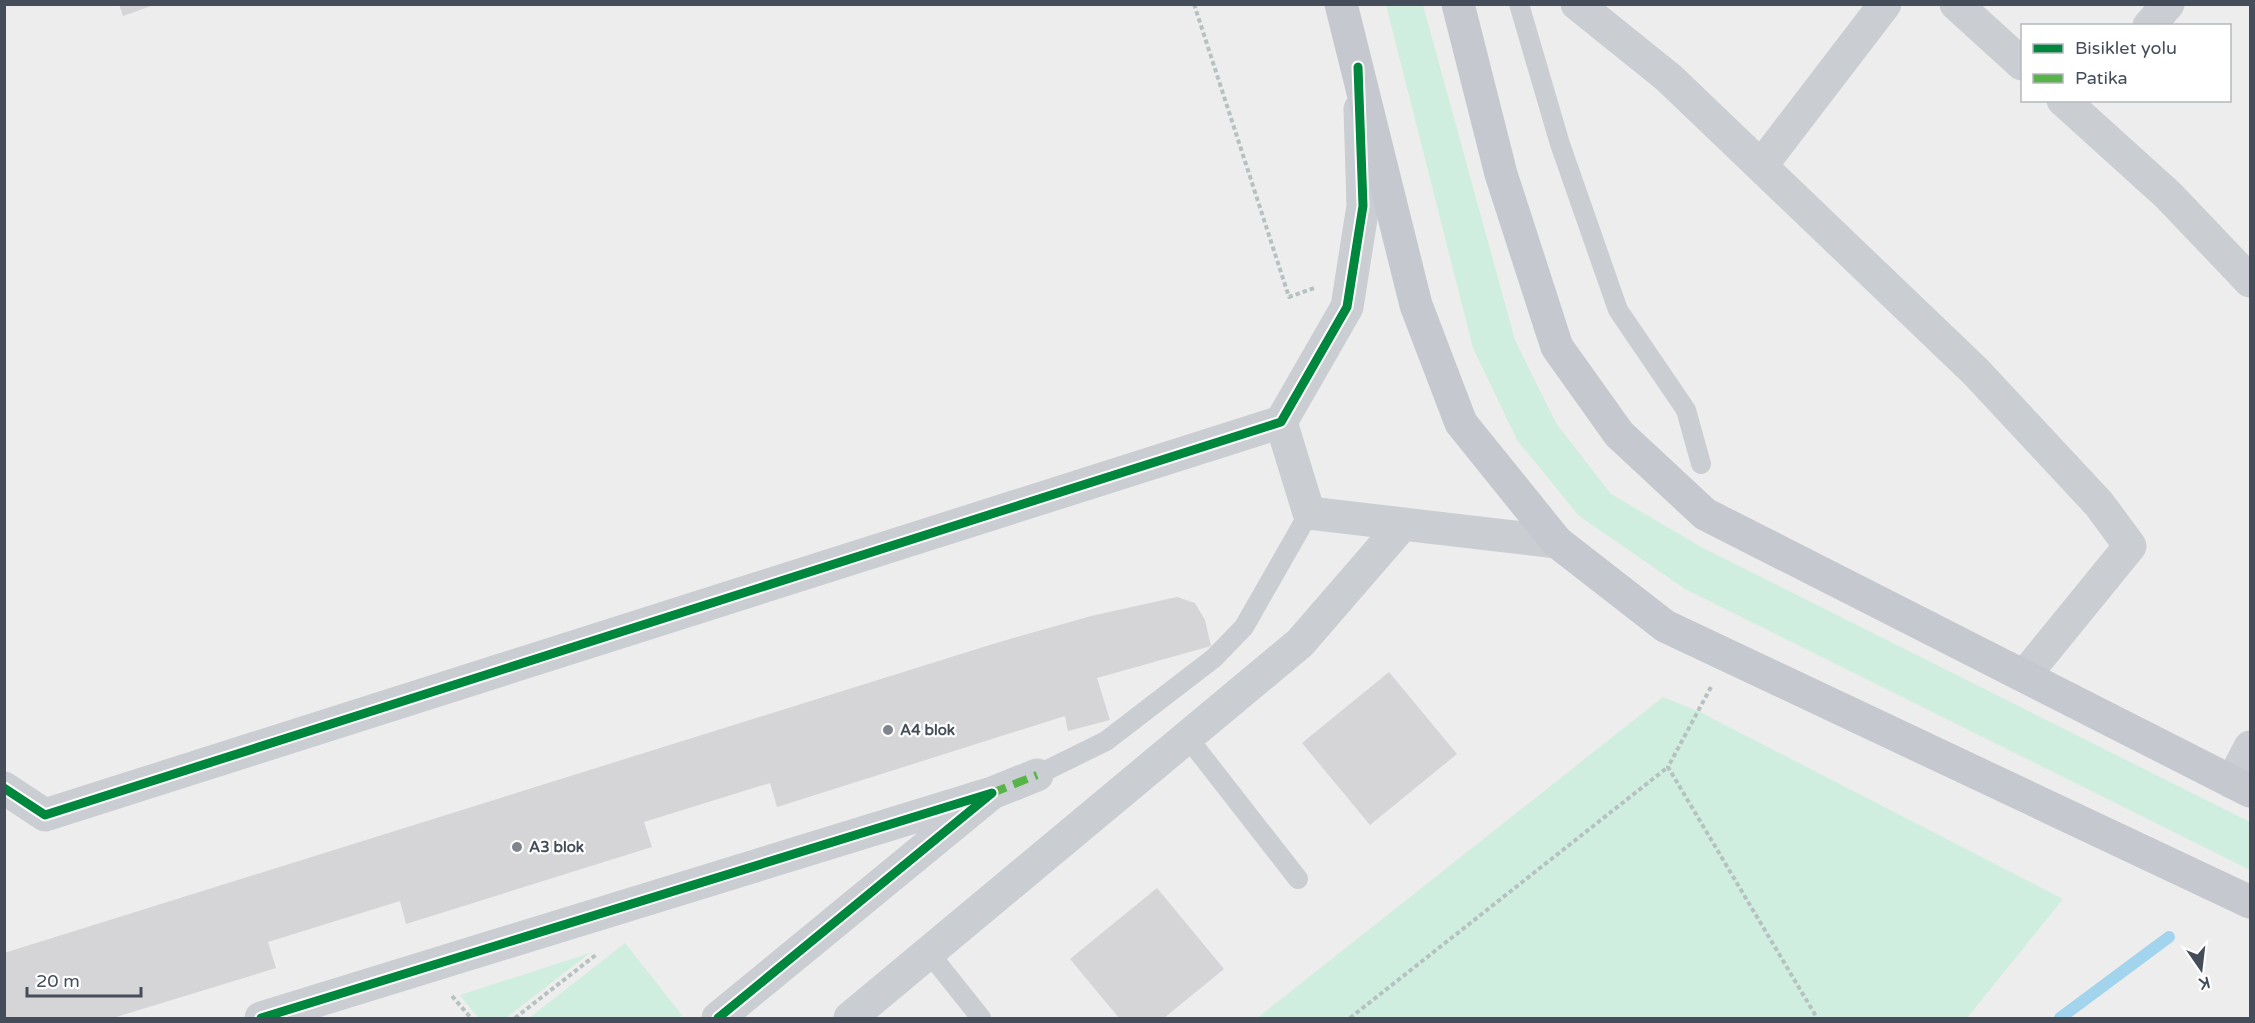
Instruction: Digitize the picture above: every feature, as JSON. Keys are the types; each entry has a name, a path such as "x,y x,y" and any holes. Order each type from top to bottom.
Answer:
{"main road":[{"path":"1341,4 1416,305 1461,423 1557,542 1665,626 2250,902"},
{"path":"1458,4 1501,174 1557,347 1619,434 1706,514 2241,786"}],"street":[{"path":"1577,4 1669,78 1976,372 2099,504 2130,546 2025,675"},
{"path":"1761,165 1885,4"},
{"path":"1956,4 2021,63"},
{"path":"2151,24 2168,4"},
{"path":"4,788 45,815 1281,422 1347,307 1363,206 1358,68"},
{"path":"2072,103 2168,195 2250,281"},
{"path":"1281,422 1308,513 1557,542"},
{"path":"850,1018 930,954 1300,643 1403,524"},
{"path":"2241,786 2250,747"},
{"path":"261,1018 992,793 1037,775"},
{"path":"718,1018 992,793"}],"lane":[{"path":"1519,4 1560,144 1618,310 1686,410 1701,464"},
{"path":"1037,775 1106,741 1214,658 1244,627 1308,513"},
{"path":"1188,738 1298,879"},
{"path":"930,954 981,1018"}],"path":[{"path":"1194,4 1289,297 1317,288"},
{"path":"1350,1018 1668,767 1711,686"},
{"path":"1668,767 1817,1018"}],"green space":[{"path":"1386,5 1423,5 1515,340 1556,423 1611,494 1703,548 2250,822 2250,870 1685,589 1579,516 1517,440 1473,348"},
{"path":"1663,697 1698,711 2063,899 1967,1018 1257,1018"},
{"path":"625,943 682,1015 679,1018 529,1018"},
{"path":"590,953 506,1018 478,1018 460,995"}],"building":[{"path":"119,4 154,4 154,5 123,16"},
{"path":"1177,597 1195,603 1205,620 1211,646 1097,678 1110,720 1068,731 1065,716 777,807 770,783 644,822 652,847 406,924 400,901 268,942 276,968 113,1018 4,1018 4,953 996,643 1091,616"},
{"path":"1389,672 1457,754 1370,825 1302,743"},
{"path":"1157,888 1224,969 1164,1018 1119,1018 1070,959"}],"waterway":[{"path":"2060,1018 2169,937"}],"marked path":[{"path":"992,793 1037,775"}],"cycle path":[{"path":"4,788 45,815 1281,422 1347,307 1363,206 1358,67"},
{"path":"261,1018 992,793 718,1018"}],"place":[{"name":"A4 blok","path":"888,730"},
{"name":"A3 blok","path":"517,847"}]}
